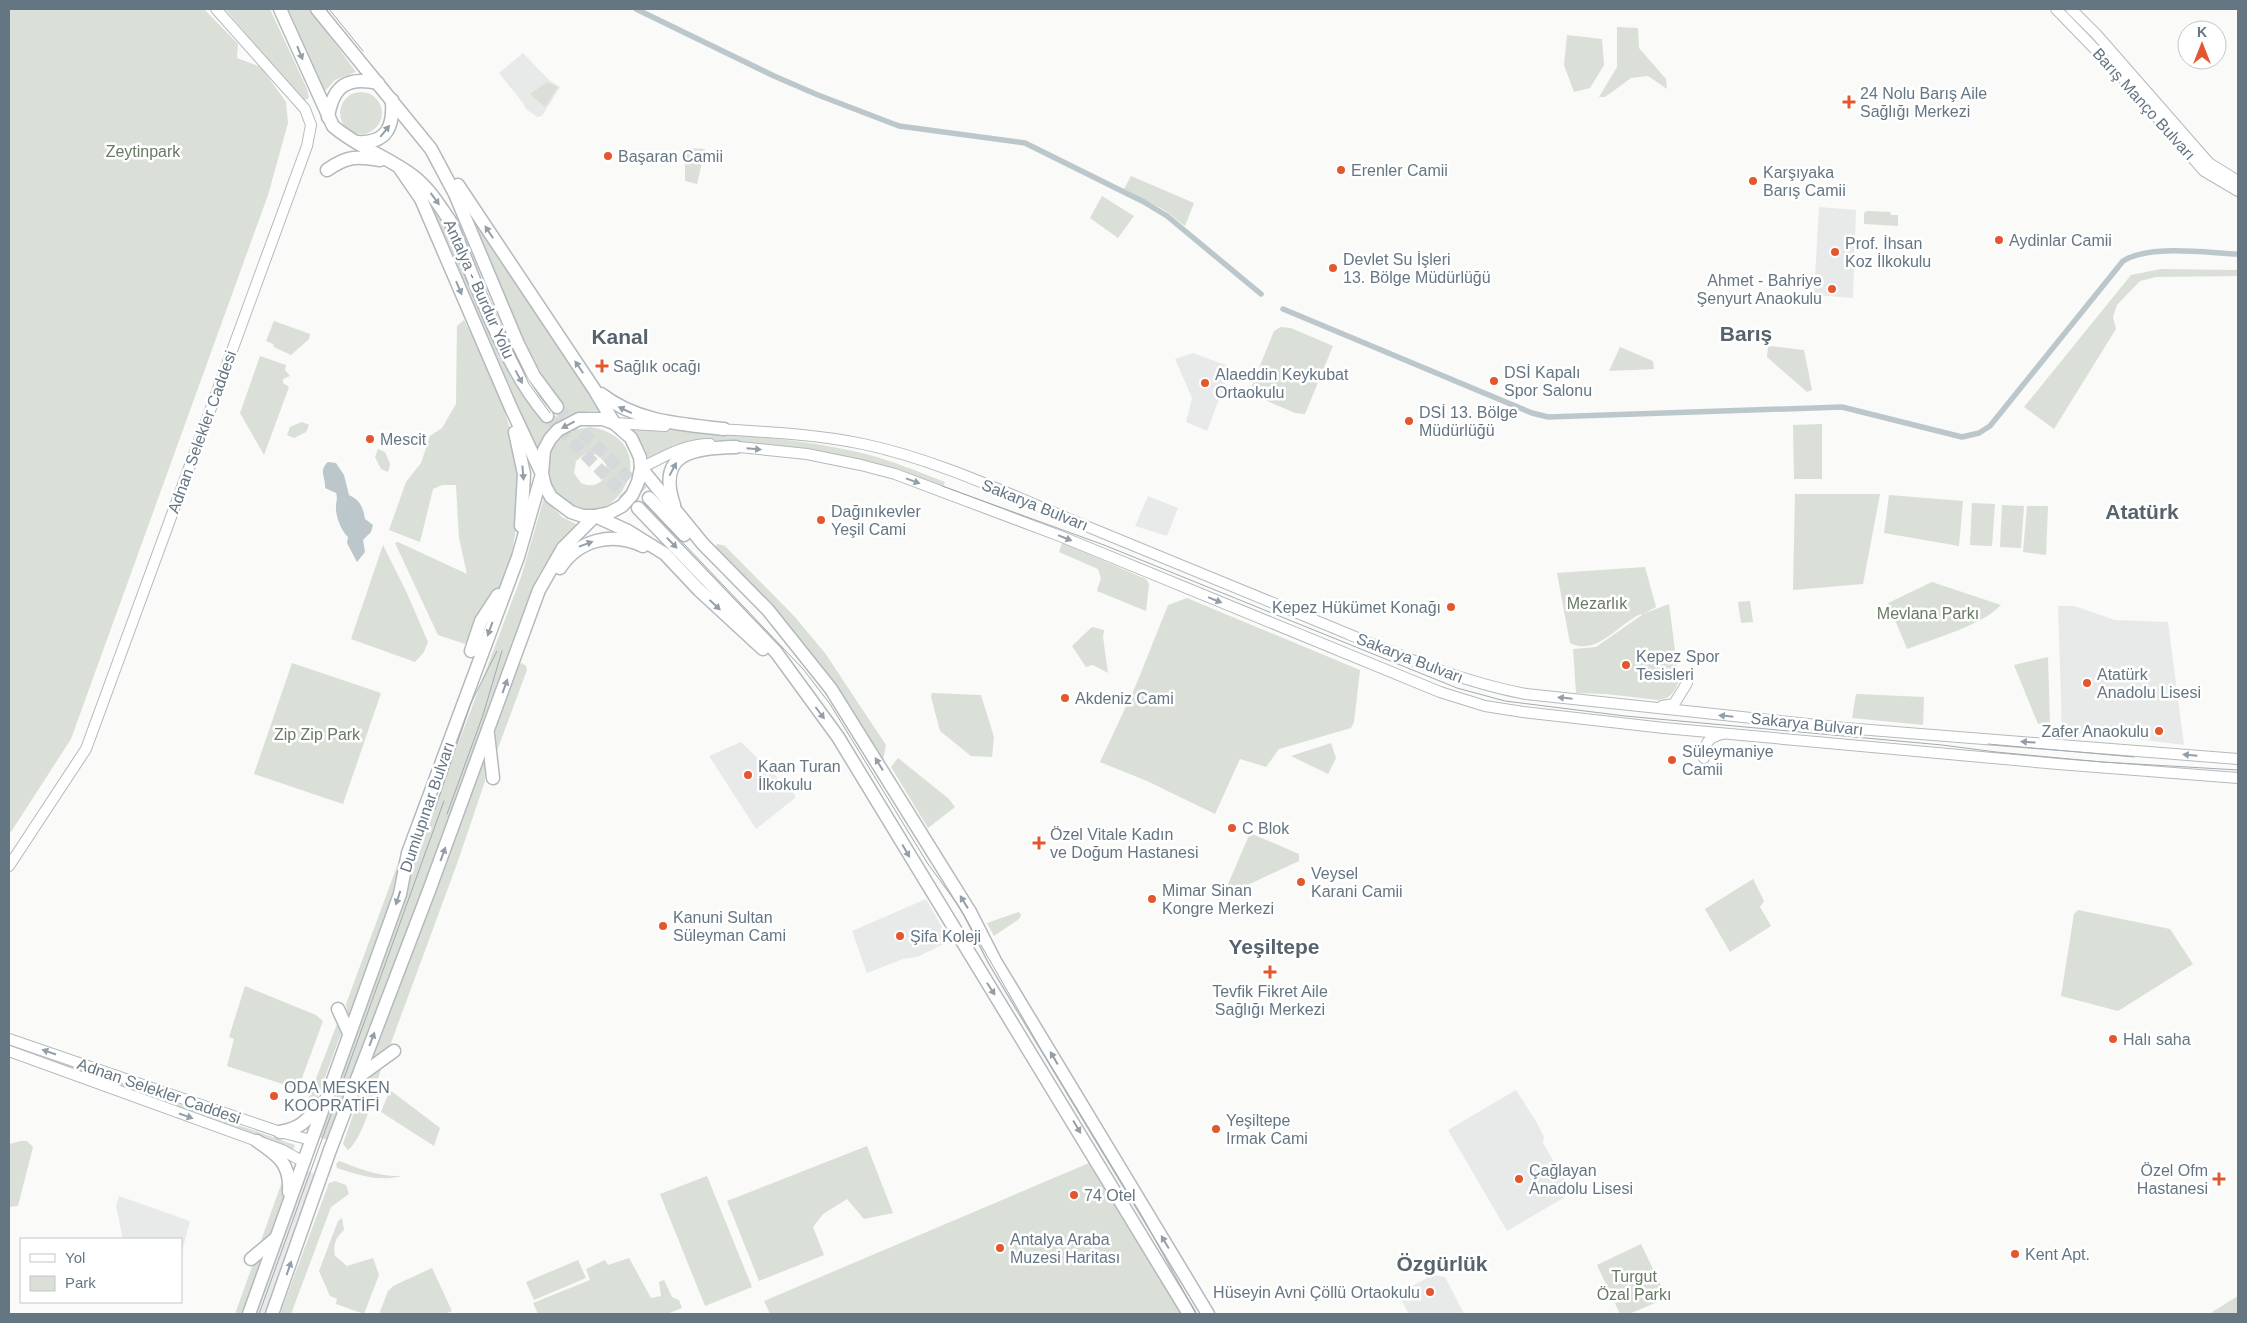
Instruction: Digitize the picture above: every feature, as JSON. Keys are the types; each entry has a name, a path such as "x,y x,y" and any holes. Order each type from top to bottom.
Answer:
{"highway":[{"name":"Antalya - Burdur Yolu","path":"280,9 333,126 344,136 394,164 428,189 450,222 505,349 522,383 547,416"},
{"name":"Antalya - Burdur Yolu","path":"316,9 431,150 455,194 518,344 534,376 557,407"},
{"path":"328,117 330,102 334,94 346,83 363,80 378,83"},
{"path":"356,142 375,141 388,130 393,114 392,100"},
{"path":"431,150 454,179 594,389 614,424 631,438 638,452 641,468 638,482 632,495 622,506 609,513 595,516"},
{"path":"327,170 341,160 349,158 363,157 394,164 421,199 551,497 560,506 571,512 595,516 648,542 665,554 780,667 790,674"},
{"path":"594,389 620,408 645,418 724,429"},
{"path":"511,408 524,474 524,502 518,557"},
{"path":"542,474 544,450 550,440 563,427 579,419 591,418 614,424"},
{"path":"677,515 669,490 668,480 673,466 684,455 701,449 736,447"},
{"path":"641,468 677,515 768,610 831,689 970,912 995,961 1208,1314"},
{"name":"Dumlupınar Bulvarı","path":"249,1314 302,1161 400,894 408,853 518,557 542,474"},
{"path":"650,498 831,689"},
{"path":"638,508 776,652 790,674 838,737 1189,1314"},
{"name":"Dumlupınar Bulvarı","path":"272,1314 330,1150 547,572 563,548 595,516"},
{"path":"534,607 567,556 580,546 591,542 606,539 624,539 640,544 680,570"},
{"path":"472,651 481,621 507,583"},
{"path":"488,731 493,778"},
{"path":"406,832 408,853"},
{"path":"338,1009 349,1033"},
{"path":"358,1077 394,1051"},
{"path":"280,1132 294,1130 304,1123 328,1094"},
{"path":"310,1140 330,1150"},
{"path":"257,1141 280,1156 290,1178 289,1200"},
{"path":"302,1161 324,1168"},
{"path":"251,1258 276,1238"},
{"path":"1174,1290 1176,1280 1182,1271"}],"main road":[{"name":"Adnan Selekler Caddesi","path":"9,866 86,749 307,146 310,125 305,109 216,9"},
{"name":"Barış Manço Bulvarı","path":"2056,9 2120,74 2204,171 2238,192"},
{"name":"Barış Manço Bulvarı","path":"2071,9 2097,35 2209,163 2238,181"},
{"name":"Sakarya Bulvarı","path":"614,424 724,429 834,439 863,444 919,459 1463,679 1526,694 1927,735 2238,759"},
{"name":"Sakarya Bulvarı","path":"641,468 688,446 708,444 807,454 895,474 1060,536 1440,692 1485,706 1523,712 1724,733 2058,764 2238,778"},
{"path":"1653,707 1674,704 1687,683"},
{"path":"1704,758 1705,744 1708,740 1724,733"},
{"name":"Adnan Selekler Caddesi","path":"9,1038 280,1132 310,1140"},
{"name":"Adnan Selekler Caddesi","path":"9,1051 282,1150 302,1161"}],"shaded area":[{"path":"523,53 549,80 560,87 542,116 537,117 526,109 499,73"},
{"name":"Prof. İhsan Koz İlkokulu","path":"1819,207 1856,210 1853,298 1814,295"},
{"name":"Alaeddin Keykubat Ortaokulu","path":"1193,353 1231,367 1207,431 1186,422 1192,398 1175,359"},
{"path":"328,462 336,463 344,475 349,495 362,507 365,519 373,525 371,532 363,540 365,552 357,562 347,543 348,537 343,531 338,518 336,493 325,488 323,468"},
{"path":"1148,496 1178,508 1167,536 1135,526"},
{"path":"2058,606 2074,606 2115,620 2168,622 2184,745 2105,735 2062,733"},
{"name":"Kaan Turan İlkokulu","path":"741,742 795,795 795,798 756,829 709,756"},
{"name":"Şifa Koleji","path":"926,899 950,941 917,957 903,959 867,973 852,931"},
{"name":"Çağlayan Anadolu Lisesi","path":"1516,1090 1536,1121 1544,1137 1543,1143 1572,1193 1507,1231 1448,1130"},
{"path":"306,1170 317,1175 268,1314 253,1314"},
{"path":"119,1196 190,1221 182,1251 182,1238 123,1238 116,1206"},
{"name":"Hüseyin Avni Çöllü Ortaokulu","path":"1433,1275 1445,1277 1464,1314 1409,1314 1402,1301 1409,1297 1406,1289"}],"green space":[{"name":"Zeytinpark","path":"9,9 204,9 238,44 237,58 261,67 286,102 288,123 268,195 71,739 9,835"},
{"path":"225,9 270,9 307,89 309,98 303,101"},
{"path":"288,9 310,9 356,72 335,80 325,91"},
{"path":"1617,27 1638,28 1639,48 1666,79 1667,89 1648,76 1631,78 1605,97 1599,97 1617,67"},
{"path":"1567,35 1602,39 1604,65 1590,88 1574,92 1564,65"},
{"path":"547,82 558,87 545,107 530,94"},
{"path":"365,92 373,95 379,101 382,113 379,125 373,131 357,134 349,131 343,125 340,109 343,101 349,95"},
{"path":"685,148 705,149 697,184 685,181"},
{"path":"1131,176 1194,203 1185,226 1164,210 1124,189"},
{"path":"425,192 438,210 524,394 549,425 566,407 535,363 509,315 488,265 470,214 556,341 600,411 581,413 562,421 547,434 538,451"},
{"path":"1102,196 1134,216 1118,238 1090,218"},
{"path":"1867,211 1890,212 1891,215 1898,215 1898,226 1864,224 1864,213"},
{"path":"2161,269 2238,270 2238,276 2156,277 2140,281 2117,305 2113,317 2116,329 2054,429 2024,407 2131,275"},
{"path":"464,320 491,375 510,429 516,456 518,485 518,514 507,580 495,592 465,644 438,635 395,543 398,542 467,574 459,538 456,485 442,485 433,489 420,542 389,530 406,482 421,463 430,436 442,428 456,404 457,326"},
{"path":"274,321 310,334 309,339 291,355 274,347 273,344 266,341"},
{"path":"1281,327 1291,328 1333,346 1305,414 1295,413 1249,393 1274,331"},
{"path":"1768,346 1804,350 1812,390 1807,392 1767,357"},
{"path":"1620,347 1653,361 1654,369 1609,371"},
{"path":"260,356 286,365 285,370 290,376 283,379 283,383 289,387 264,455 240,413"},
{"path":"302,422 309,425 306,432 294,438 287,435 290,427"},
{"path":"1822,424 1822,479 1794,479 1793,425"},
{"path":"590,427 615,436 628,451 630,470 624,488 612,502 595,510 575,508 551,487 548,473 551,452 559,440 569,432","holes":["586,453 598,455 606,464 603,479 592,485 581,483 574,473 576,461"]},
{"path":"631,428 749,436 838,448 886,460 945,482 942,489 843,456 719,440 693,440 674,445 649,460 645,449"},
{"path":"378,449 385,452 390,464 388,472 381,469 375,457"},
{"path":"1795,494 1880,494 1863,584 1793,590"},
{"path":"1889,495 1963,501 1959,546 1884,533"},
{"path":"544,498 562,517 580,526 553,552 538,576 330,1141 317,1136 400,916 403,892 521,577"},
{"path":"1972,503 1995,504 1992,546 1970,545"},
{"path":"2002,505 2024,506 2021,548 2000,547"},
{"path":"2027,506 2048,506 2046,555 2023,552"},
{"path":"1062,543 1146,579 1149,584 1146,611 1097,591 1101,578 1098,569 1059,552"},
{"path":"718,544 725,546 794,616 825,653 886,745 883,761 834,685 768,604 715,546"},
{"path":"383,545 406,591 428,642 424,652 415,662 351,639"},
{"name":"Mezarlık","path":"1645,567 1656,607 1643,614 1669,604 1679,681 1672,694 1658,700 1606,694 1576,693 1573,649 1596,647 1642,615 1633,618 1607,637 1589,646 1570,643 1557,573"},
{"name":"Mevlana Parkı","path":"1932,582 2001,605 1970,625 1907,649 1888,603"},
{"path":"1187,598 1360,670 1354,722 1351,728 1279,749 1266,767 1240,759 1215,814 1147,781 1100,762 1136,685 1168,605"},
{"path":"1750,601 1753,622 1741,623 1738,602"},
{"path":"1092,627 1104,630 1103,637 1108,673 1093,665 1086,667 1072,646"},
{"path":"2048,657 2050,723 2038,724 2014,665"},
{"name":"Zip Zip Park","path":"292,663 381,693 343,804 254,774"},
{"path":"522,663 526,666 527,670 494,759 492,735 518,665"},
{"path":"932,693 981,695 994,737 992,757 971,756 940,731 931,697"},
{"path":"1856,694 1924,697 1923,725 1852,718"},
{"path":"1331,743 1336,758 1328,774 1291,756"},
{"path":"484,754 485,781 458,861 388,1051 370,1065"},
{"path":"898,758 949,799 955,807 928,828 891,767"},
{"path":"1250,833 1299,854 1299,861 1230,893 1226,889"},
{"path":"406,842 408,849 394,886 392,903 348,1021 346,1004"},
{"path":"1753,879 1764,901 1760,907 1771,926 1730,952 1705,909"},
{"path":"2078,910 2170,929 2193,964 2118,1011 2061,996 2074,914"},
{"path":"1019,912 1021,915 1019,919 994,936 987,923"},
{"path":"245,986 316,1015 323,1021 298,1089 227,1066 234,1039 229,1037"},
{"path":"339,1019 342,1031 313,1110 300,1120"},
{"path":"9,1044 295,1145 293,1151 9,1048"},
{"path":"382,1066 360,1134 348,1150 343,1144 366,1077"},
{"path":"390,1090 440,1128 434,1146 381,1112"},
{"path":"27,1141 33,1147 18,1206 9,1207 9,1144"},
{"path":"867,1146 893,1213 864,1219 847,1199 823,1214 813,1227 824,1255 759,1281 727,1201"},
{"path":"1096,1160 1188,1314 770,1314 764,1301"},
{"path":"339,1161 377,1174 402,1176 377,1178 361,1175 337,1168 336,1164"},
{"path":"707,1176 752,1287 705,1306 660,1194"},
{"path":"283,1179 286,1191 270,1239 258,1249"},
{"path":"335,1181 346,1185 349,1194 331,1207 291,1314 280,1314 329,1183"},
{"path":"342,1218 344,1230 335,1242 335,1256 347,1266 373,1258 379,1275 364,1314 336,1304 337,1299 330,1296 319,1271 338,1221"},
{"name":"Turgut Özal Parkı","path":"1641,1244 1667,1298 1629,1314 1620,1314 1597,1265"},
{"path":"266,1250 243,1314 235,1314 254,1261"},
{"path":"629,1258 651,1298 661,1296 659,1282 664,1280 672,1297 679,1300 682,1308 667,1314 538,1314 533,1303 590,1280 586,1269 605,1260 608,1265"},
{"path":"578,1260 586,1278 534,1300 526,1282"},
{"path":"432,1268 452,1311 445,1314 379,1314 388,1291 393,1286"},
{"path":"2238,1296 2238,1314 2209,1314"}],"waterway":[{"path":"636,9 774,76 899,126 1025,143 1144,202 1167,216 1261,294"},
{"path":"1283,309 1532,413 1548,417 1842,407 1962,437 1979,433 1990,426 2123,261 2134,256 2163,251 2238,254"}],"tunnel":[{"path":"557,407 649,498"},
{"path":"547,416 638,508"}],"tram line":[{"path":"329,9 363,51"},
{"path":"513,350 529,384 550,413"},
{"path":"942,486 1104,545 1457,688 1505,701 1625,716 1942,745 2102,762 2238,770"},
{"path":"645,503 803,669 830,704 928,864 958,905 1039,1046 1142,1216 1196,1314"},
{"path":"435,809 471,703 497,651"},
{"path":"447,814 483,715 502,651"},
{"path":"1988,744 2134,757"},
{"path":"259,1314 444,801"}],"place":[{"name":"24 Nolu Barış Aile Sağlığı Merkezi","path":"1849,102"},
{"name":"Başaran Camii","path":"608,156"},
{"name":"Erenler Camii","path":"1341,170"},
{"name":"Karşıyaka Barış Camii","path":"1753,181"},
{"name":"Aydinlar Camii","path":"1999,240"},
{"name":"Prof. İhsan Koz İlkokulu","path":"1835,252"},
{"name":"Devlet Su İşleri 13. Bölge Müdürlüğü","path":"1333,268"},
{"name":"Ahmet - Bahriye Şenyurt Anaokulu","path":"1832,289"},
{"name":"Sağlık ocağı","path":"602,366"},
{"name":"DSİ Kapalı Spor Salonu","path":"1494,381"},
{"name":"Alaeddin Keykubat Ortaokulu","path":"1205,383"},
{"name":"DSİ 13. Bölge Müdürlüğü","path":"1409,421"},
{"name":"Mescit","path":"370,439"},
{"name":"Dağınıkevler Yeşil Cami","path":"821,520"},
{"name":"Kepez Hükümet Konağı","path":"1451,607"},
{"name":"Kepez Spor Tesisleri","path":"1626,665"},
{"name":"Atatürk Anadolu Lisesi","path":"2087,683"},
{"name":"Akdeniz Cami","path":"1065,698"},
{"name":"Zafer Anaokulu","path":"2159,731"},
{"name":"Süleymaniye Camii","path":"1672,760"},
{"name":"Kaan Turan İlkokulu","path":"748,775"},
{"name":"C Blok","path":"1232,828"},
{"name":"Özel Vitale Kadın ve Doğum Hastanesi","path":"1039,843"},
{"name":"Veysel Karani Camii","path":"1301,882"},
{"name":"Mimar Sinan Kongre Merkezi","path":"1152,899"},
{"name":"Kanuni Sultan Süleyman Cami","path":"663,926"},
{"name":"Şifa Koleji","path":"900,936"},
{"name":"Tevfik Fikret Aile Sağlığı Merkezi","path":"1270,972"},
{"name":"Halı saha","path":"2113,1039"},
{"name":"ODA MESKEN KOOPRATİFİ","path":"274,1096"},
{"name":"Yeşiltepe Irmak Cami","path":"1216,1129"},
{"name":"Çağlayan Anadolu Lisesi","path":"1519,1179"},
{"name":"Özel Ofm Hastanesi","path":"2219,1179"},
{"name":"74 Otel","path":"1074,1195"},
{"name":"Antalya Araba Muzesi Haritası","path":"1000,1248"},
{"name":"Kent Apt.","path":"2015,1254"},
{"name":"Hüseyin Avni Çöllü Ortaokulu","path":"1430,1292"}],"district":[{"name":"Barış","path":"1746,333"},
{"name":"Kanal","path":"620,336"},
{"name":"Atatürk","path":"2142,511"},
{"name":"Yeşiltepe","path":"1274,946"},
{"name":"Özgürlük","path":"1442,1263"}]}
